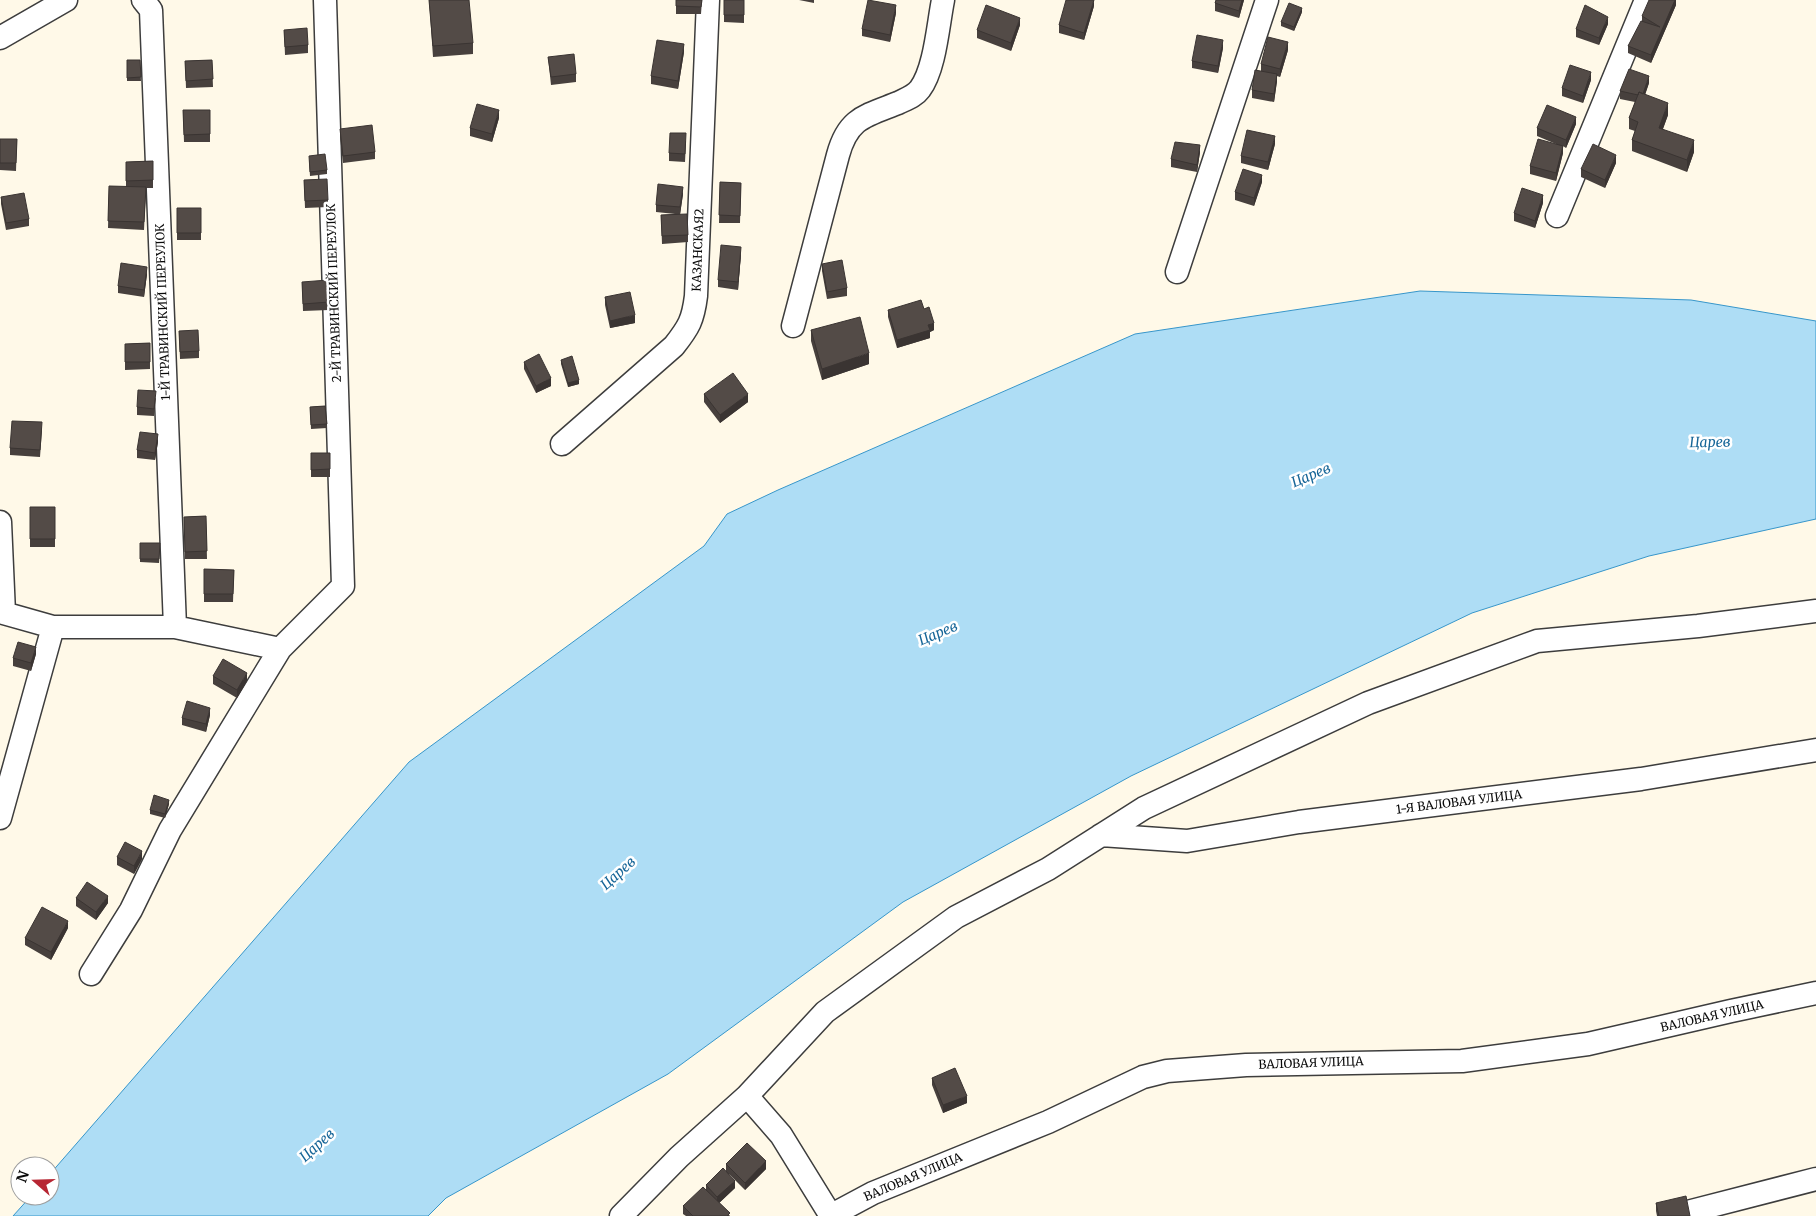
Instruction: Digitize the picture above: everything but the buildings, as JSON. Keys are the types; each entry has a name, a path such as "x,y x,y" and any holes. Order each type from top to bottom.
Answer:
{"street":[{"name":"1-Й ТРАВИНСКИЙ ПЕРЕУЛОК","path":"143,0 151,10 175,627"},
{"name":"2-Й ТРАВИНСКИЙ ПЕРЕУЛОК","path":"280,649 343,586 325,0"},
{"name":"КАЗАНСКАЯ2","path":"562,444 674,346 689,327 694,312 708,0"},
{"path":"793,326 838,155 846,133 856,122 866,116 909,98 921,88 930,68 943,0"},
{"path":"1177,272 1267,0"},
{"path":"1558,216 1646,0"},
{"path":"0,38 59,2"},
{"path":"0,522 2,612 53,628 175,627 280,649 170,830 131,910 91,974"},
{"path":"621,1216 679,1157 747,1096 825,1012 956,917 1048,869 1144,808 1368,703 1536,641 1698,626 1816,611"},
{"path":"0,818 53,628"},
{"name":"1-Я ВАЛОВАЯ УЛИЦА","path":"1102,836 1187,841 1299,822 1641,780 1816,750"},
{"name":"ВАЛОВАЯ УЛИЦА","path":"830,1216 872,1193 1048,1122 1144,1077 1167,1071 1246,1065 1462,1061 1588,1044 1816,993"},
{"path":"747,1096 781,1135 830,1216"},
{"path":"1672,1216 1816,1179"}],"water":[{"name":"Царев","path":"1420,291 1691,300 1816,321 1816,519 1649,556 1472,613 1131,776 903,902 668,1074 446,1198 428,1216 13,1216 22,1206 60,1206 60,1163 409,762 704,546 727,514 1135,334"}]}
